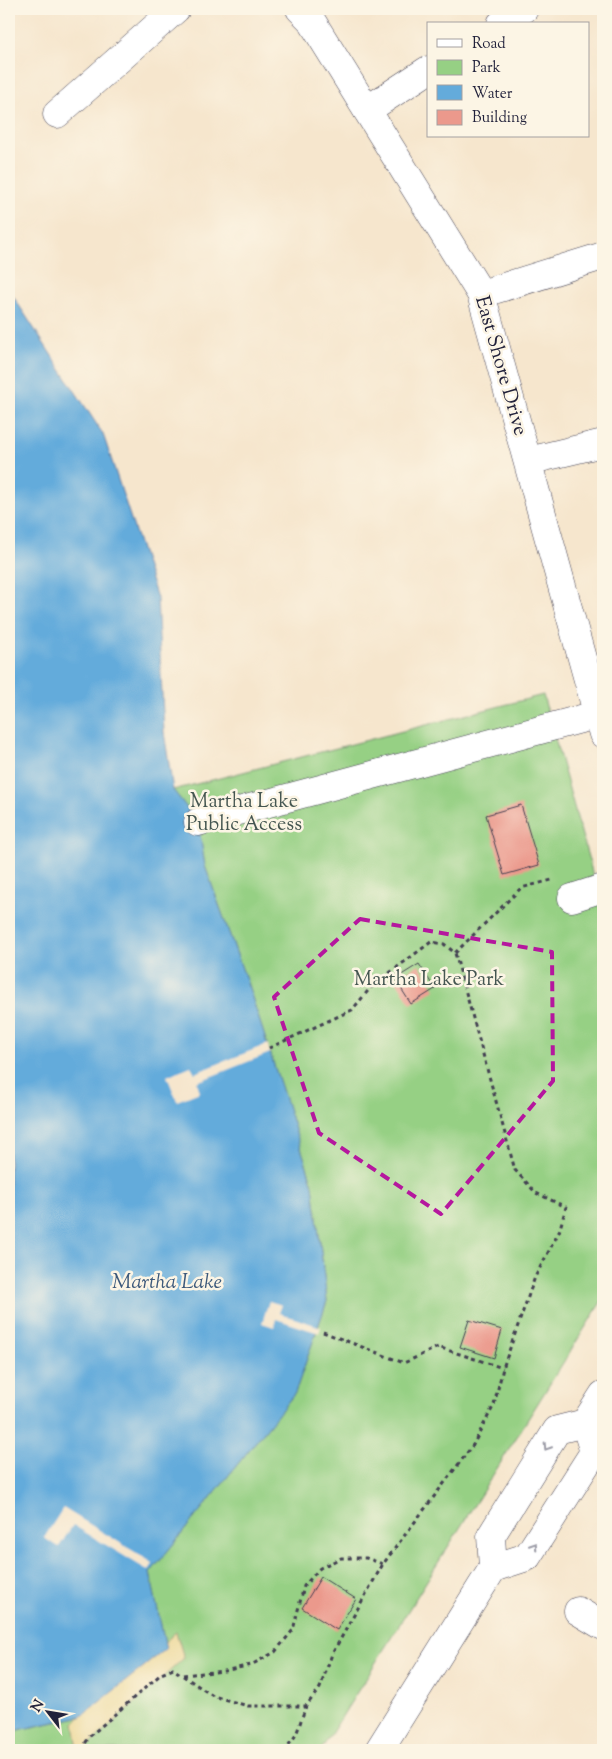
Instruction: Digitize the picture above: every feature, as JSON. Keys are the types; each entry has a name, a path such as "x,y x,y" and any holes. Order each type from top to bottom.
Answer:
{"street":[{"path":"58,114 176,9"},
{"name":"East Shore Drive","path":"300,9 311,20 481,294 602,720"},
{"path":"504,22 524,9"},
{"path":"367,110 427,71"},
{"path":"481,294 603,256"},
{"path":"528,461 603,443"},
{"path":"198,822 602,720"},
{"path":"564,888 603,888"},
{"path":"493,1568 527,1557 589,1460 594,1452 594,1429 603,1395"},
{"path":"379,1750 493,1568 491,1536 557,1430 594,1429"},
{"path":"578,1611 603,1626"}],"path":[{"path":"455,953 520,888 564,888"},
{"path":"269,1048 352,1010 372,986 431,942 444,944 455,953 515,1170 536,1193 566,1207 559,1232 535,1277 503,1368 494,1404 473,1445 383,1564 332,1654 320,1688 306,1706 296,1734 285,1750"},
{"path":"323,1332 404,1363 438,1347 503,1368"},
{"path":"182,1675 224,1672 251,1665 276,1652 293,1630 304,1586 320,1568 341,1558 366,1558 383,1564"},
{"path":"81,1750 90,1736 161,1674 173,1669 213,1696 248,1706 306,1706"}],"highlighted area":[{"path":"360,919 552,952 553,1081 441,1214 319,1133 274,997"}],"green space":[{"name":"Martha Lake Park","path":"543,695 603,911 603,1299 321,1750 9,1750 9,1732 82,1716 166,1649 150,1573 295,1393 327,1301 313,1185 249,988 205,866 198,822 173,790"}],"sand":[{"path":"176,1632 184,1658 83,1750 78,1750 74,1723"}],"water":[{"name":"Martha Lake","path":"9,290 103,434 157,598 164,732 173,790 198,822 205,866 249,988 313,1185 327,1301 295,1393 150,1573 166,1649 82,1716 9,1732"}],"pier":[{"path":"268,1044 270,1053 197,1082 200,1092 177,1101 167,1076 191,1066 195,1073"},
{"path":"269,1301 282,1305 279,1313 321,1327 319,1333 276,1319 274,1327 262,1323"},
{"path":"63,1508 153,1563 149,1571 73,1525 59,1547 44,1538"}],"building":[{"path":"521,805 539,865 504,875 486,815"},
{"path":"419,964 435,989 411,1004 395,979"},
{"path":"469,1320 502,1330 494,1358 460,1347"},
{"path":"321,1577 356,1599 337,1630 302,1608"}],"park label":[{"name":"Martha Lake Public Access","path":"244,814"}]}
